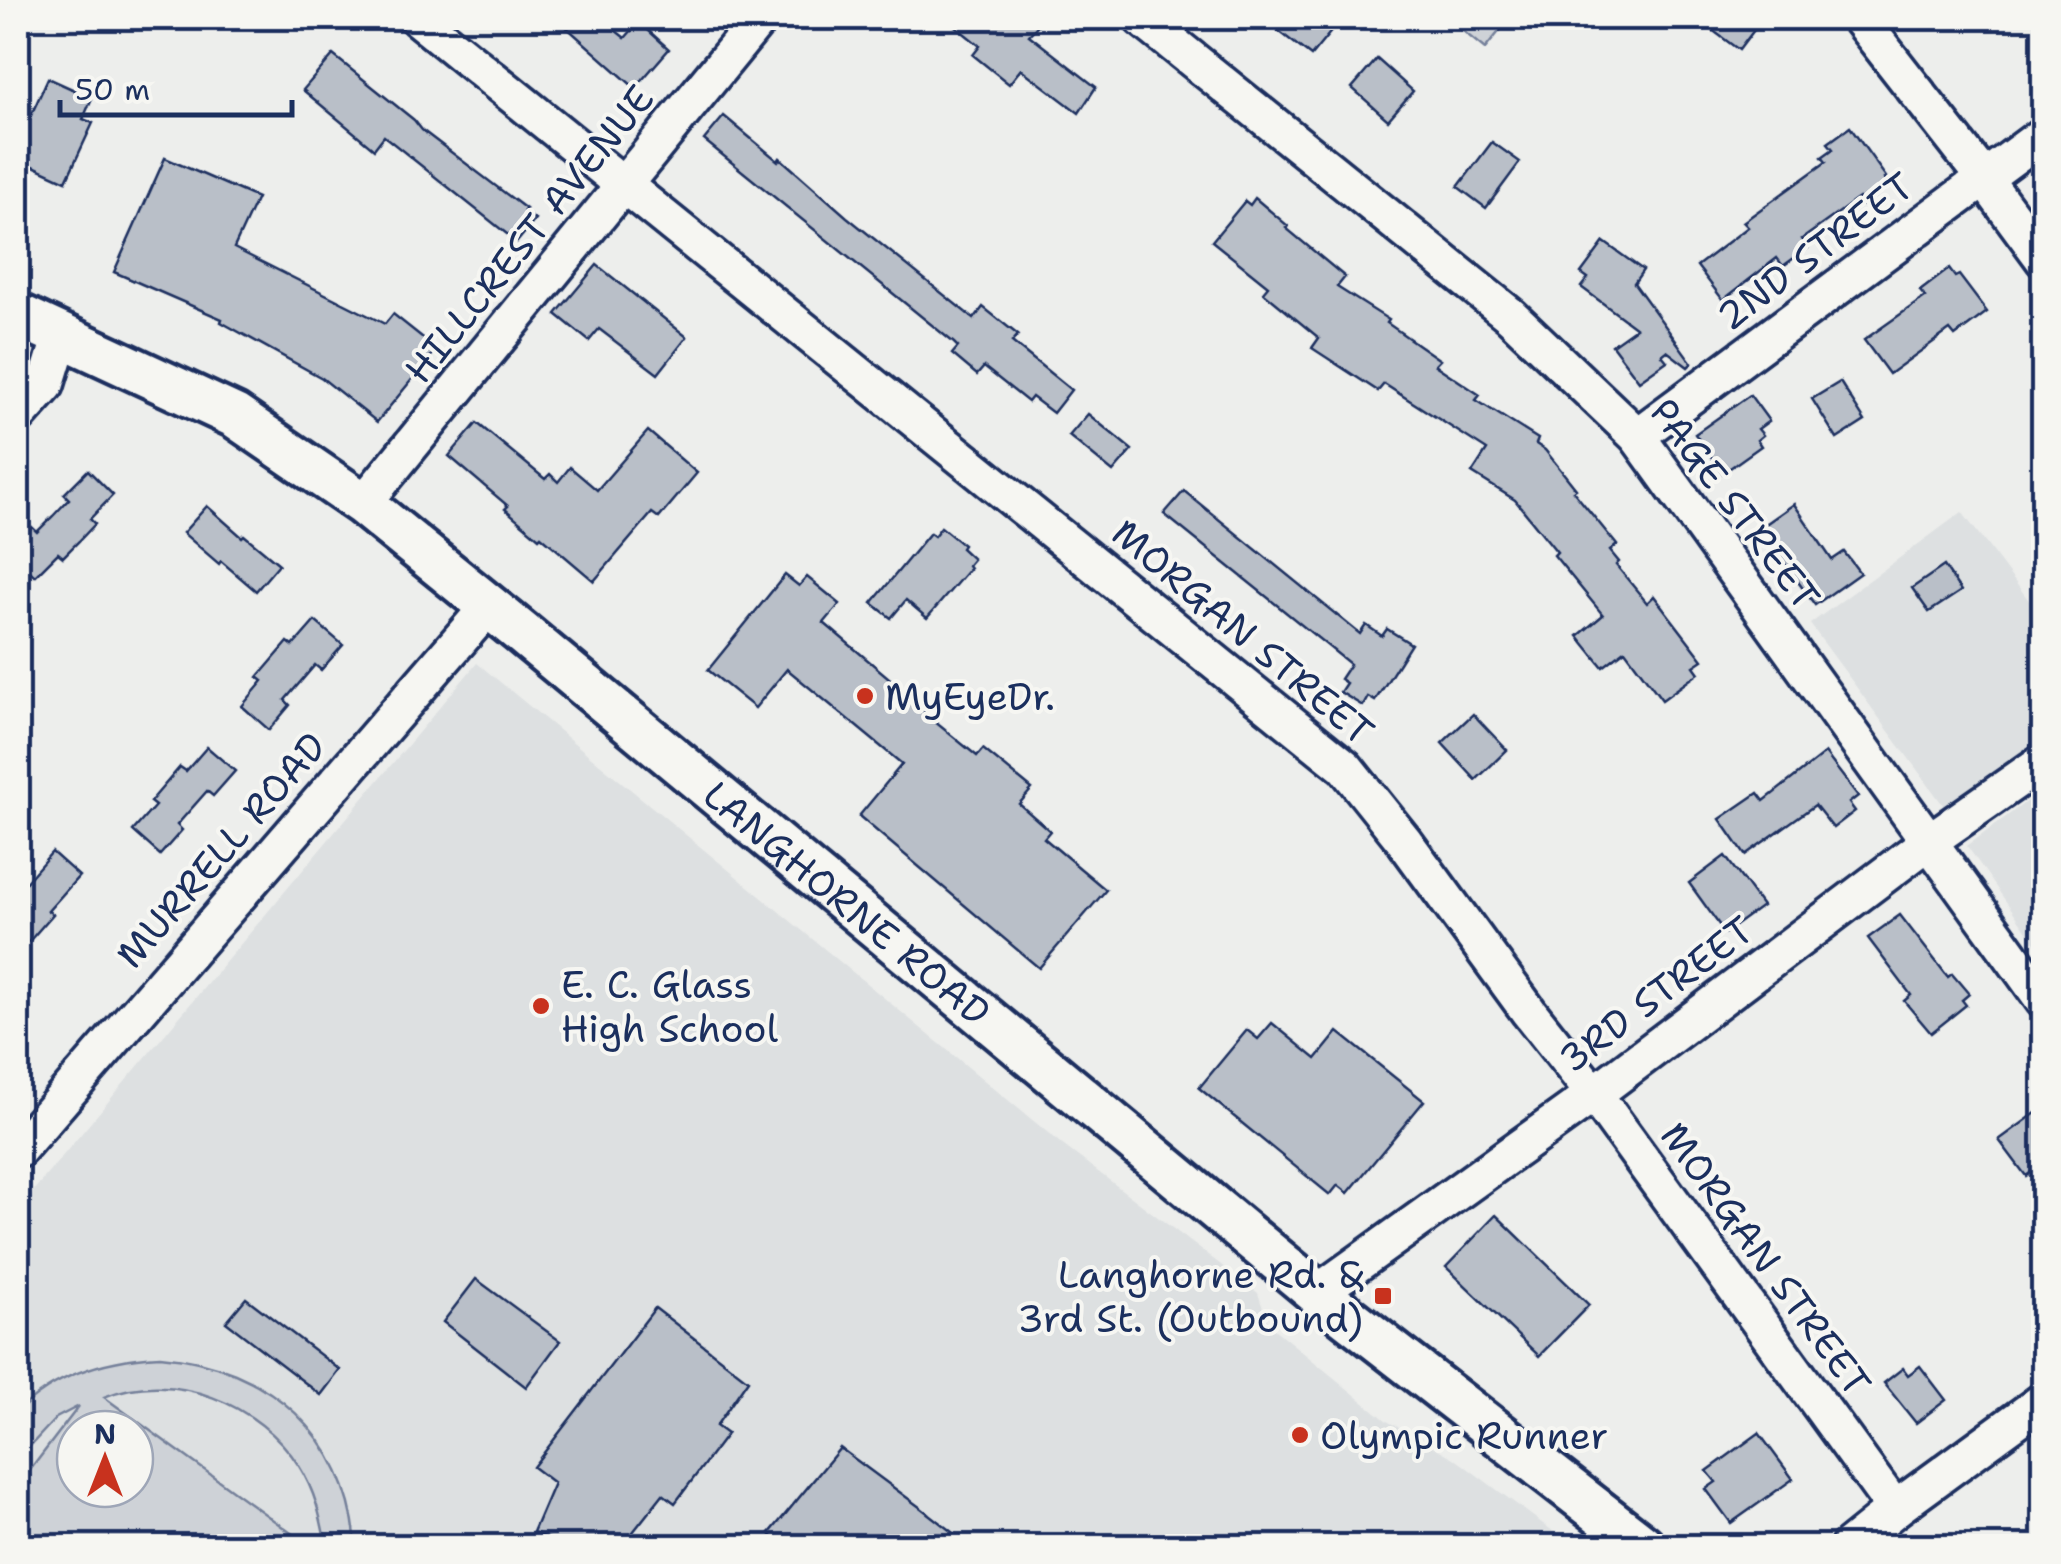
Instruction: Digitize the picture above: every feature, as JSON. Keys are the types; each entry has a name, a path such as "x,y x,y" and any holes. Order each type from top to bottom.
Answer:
{"main road":[{"name":"LANGHORNE ROAD","path":"18,315 235,416 364,504 1317,1293 1643,1546"}],"street":[{"name":"MORGAN STREET","path":"417,18 1345,767 1406,842 1529,1012 1594,1094 1896,1509"},
{"name":"HILLCREST AVENUE","path":"364,504 760,18"},
{"name":"PAGE STREET","path":"1140,18 1510,316 1638,436 2044,1001"},
{"path":"1859,18 2044,260"},
{"name":"2ND STREET","path":"1638,436 2044,134"},
{"path":"18,416 46,385 61,336"},
{"name":"MURRELL ROAD","path":"18,1150 489,606"},
{"name":"3RD STREET","path":"1317,1293 1594,1094 1928,842 2044,760"},
{"path":"1849,1546 2044,1400"}],"shaded area":[{"path":"1447,18 1510,18 1485,49"},
{"path":"1962,512 2043,619 2043,743 1949,813 1810,624"},
{"name":"E. C. Glass High School","path":"477,663 1064,1146 1258,1293 1268,1324 1387,1421 1454,1458 1573,1546 18,1546 18,1209"},
{"path":"2043,789 2043,954 1967,846"},
{"path":"160,1356 199,1362 235,1374 267,1391 296,1413 319,1440 337,1471 350,1507 356,1546 326,1546 305,1475 262,1425 213,1397 186,1390 131,1389 104,1397 121,1409 77,1409 79,1406 55,1409 55,1419 18,1459 18,1412 49,1387 102,1365"},
{"path":"155,1434 309,1546 18,1546 18,1486 55,1437 55,1509 155,1509"}],"building":[{"path":"556,18 600,18 625,38 639,22 669,49 635,88"},
{"path":"945,18 1044,18 1029,35 1096,87 1079,113 1021,69 1009,84 973,55 980,46"},
{"path":"1262,18 1342,18 1311,56"},
{"path":"1696,18 1763,18 1739,50"},
{"path":"333,55 422,130 526,209 535,220 517,242 384,136 374,149 303,90"},
{"path":"1377,59 1413,91 1388,120 1352,88"},
{"path":"48,78 92,98 83,119 93,123 66,181 18,159 18,144"},
{"path":"724,116 974,319 983,307 1018,335 1012,342 1071,390 1053,413 1032,397 1028,402 984,367 977,375 952,354 958,347 954,343 704,140"},
{"path":"1850,127 1889,186 1863,205 1859,198 1802,239 1808,248 1783,266 1777,258 1723,300 1697,266 1748,227 1743,222 1826,162 1822,157 1833,149 1828,143"},
{"path":"1492,142 1520,162 1486,208 1458,187"},
{"path":"165,158 257,198 234,248 385,324 393,314 437,349 377,422 322,378 221,322 222,319 114,272"},
{"path":"1255,198 1345,277 1337,287 1389,320 1387,323 1440,360 1435,365 1480,395 1476,400 1538,439 1536,444 1545,450 1617,545 1610,551 1619,562 1616,565 1647,603 1654,596 1703,660 1694,666 1699,673 1662,700 1625,650 1603,667 1578,636 1603,615 1515,500 1472,473 1487,450 1384,384 1378,391 1312,348 1319,338 1263,292 1268,286 1212,241 1245,201 1250,205"},
{"path":"1604,242 1643,270 1634,283 1692,363 1688,367 1667,351 1662,355 1667,361 1639,381 1612,345 1636,328 1581,287 1588,278 1581,273"},
{"path":"597,265 687,337 658,374 599,329 589,341 556,314"},
{"path":"1949,269 1955,277 1959,275 1987,312 1955,336 1950,330 1889,374 1864,340 1925,297 1920,291"},
{"path":"1840,382 1865,421 1837,439 1812,399"},
{"path":"1750,395 1769,421 1758,429 1763,435 1757,440 1761,446 1723,473 1695,434"},
{"path":"1088,414 1132,450 1113,472 1069,436"},
{"path":"477,423 545,479 550,474 558,482 570,467 597,490 648,431 697,473 659,518 652,513 594,581 505,509 508,506 449,456"},
{"path":"88,470 113,495 90,519 95,524 79,541 63,557 58,553 35,576 18,560 18,542 32,527 37,532 53,516 69,499 64,494"},
{"path":"1184,491 1360,634 1366,625 1382,636 1387,629 1411,644 1375,701 1368,697 1363,706 1340,692 1346,683 1340,679 1350,664 1164,514"},
{"path":"1794,504 1832,560 1844,552 1860,573 1815,605 1757,530"},
{"path":"207,506 279,564 256,591 183,533"},
{"path":"941,527 973,559 970,568 927,618 906,600 891,618 872,603 930,533 934,536"},
{"path":"1944,566 1961,591 1929,612 1912,588"},
{"path":"785,575 799,586 807,577 840,604 824,623 977,756 983,749 1032,789 1019,804 1050,831 1044,838 1106,890 1039,968 859,816 902,764 787,669 755,708 708,670"},
{"path":"315,621 343,645 321,670 315,665 285,700 290,705 269,730 242,706 263,681 258,677 288,642 293,646"},
{"path":"1473,714 1507,750 1476,780 1442,743"},
{"path":"207,747 235,771 213,796 207,791 177,825 182,830 160,855 133,831 155,806 150,802 180,767 186,771"},
{"path":"1825,753 1858,796 1849,803 1855,811 1833,828 1815,805 1745,855 1720,819 1758,793 1764,801"},
{"path":"52,852 79,876 18,954 18,891"},
{"path":"1725,856 1762,906 1725,933 1689,883"},
{"path":"1900,915 1948,977 1952,974 1969,994 1962,1000 1966,1005 1931,1033 1904,1001 1911,995 1868,938"},
{"path":"1272,1023 1316,1059 1338,1032 1424,1101 1348,1193 1338,1185 1330,1195 1199,1088 1247,1030 1258,1039"},
{"path":"2044,1107 2044,1163 2026,1176 1999,1140"},
{"path":"1496,1215 1589,1305 1539,1356 1446,1267"},
{"path":"476,1279 560,1341 526,1387 443,1322"},
{"path":"246,1298 340,1370 321,1395 226,1322"},
{"path":"655,1308 748,1380 716,1426 727,1434 675,1503 663,1494 622,1546 566,1546 533,1532 554,1483 533,1467"},
{"path":"1920,1366 1946,1400 1916,1423 1884,1383 1903,1368 1908,1375"},
{"path":"1759,1433 1793,1479 1731,1523 1706,1489 1716,1482 1707,1471"},
{"path":"840,1448 921,1508 970,1546 763,1546"}],"place":[{"name":"MyEyeDr.","path":"865,696"},
{"name":"E. C. Glass High School","path":"541,1006"},
{"name":"Langhorne Rd. & 3rd St. (Outbound)","path":"1383,1296"},
{"name":"Olympic Runner","path":"1300,1435"}]}
